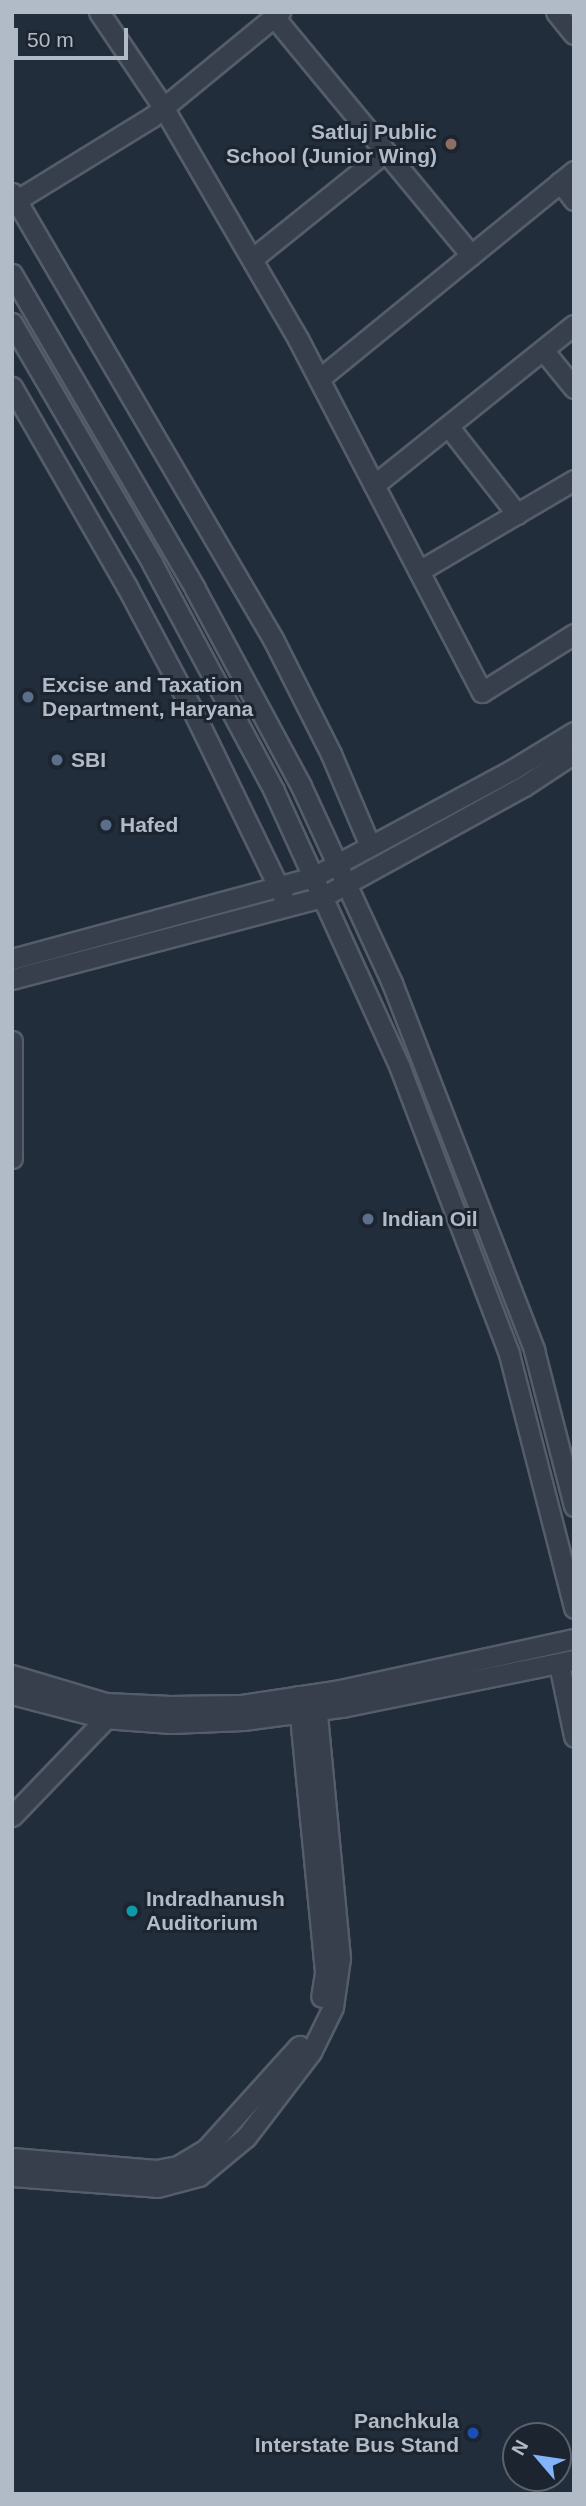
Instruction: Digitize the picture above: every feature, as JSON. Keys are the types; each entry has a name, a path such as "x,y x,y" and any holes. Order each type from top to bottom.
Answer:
{"street":[{"path":"99,12 163,107 252,260 319,379 482,692 574,634"},
{"path":"556,12 574,34"},
{"path":"370,846 331,754 273,639 14,198 163,107 277,15 471,255"},
{"path":"252,260 386,152"},
{"path":"319,379 567,176 574,200"},
{"path":"12,274 195,589 301,786 392,983 534,1350 574,1506"},
{"path":"12,323 159,575 274,791 400,1068 509,1354 574,1608"},
{"path":"374,485 574,325"},
{"path":"543,350 574,388"},
{"path":"12,387 127,587 200,724 287,906"},
{"path":"448,426 517,513"},
{"path":"419,571 574,480"},
{"path":"12,959 313,877 512,770 574,732"},
{"path":"12,979 322,897 524,786 574,753"},
{"path":"12,1041 12,1158"},
{"path":"12,1694 104,1718 172,1723 243,1720 574,1639"},
{"path":"12,1675 106,1703 242,1705 308,1703 566,1662 574,1736"},
{"path":"12,2158 156,2170 178,2166 206,2150 293,2055 307,2035 315,2019 325,1973 308,1703"},
{"path":"12,2176 157,2187 199,2176 246,2137 311,2052 333,2007 340,1958 308,1703"},
{"path":"12,1816 104,1718 124,1704"}],"place":[{"name":"Satluj Public School (Junior Wing)","path":"451,144"},
{"name":"Excise and Taxation Department, Haryana","path":"28,697"},
{"name":"SBI","path":"57,760"},
{"name":"Hafed","path":"106,825"},
{"name":"Indian Oil","path":"368,1219"},
{"name":"Indradhanush Auditorium","path":"132,1911"},
{"name":"Panchkula Interstate Bus Stand","path":"473,2433"}]}
